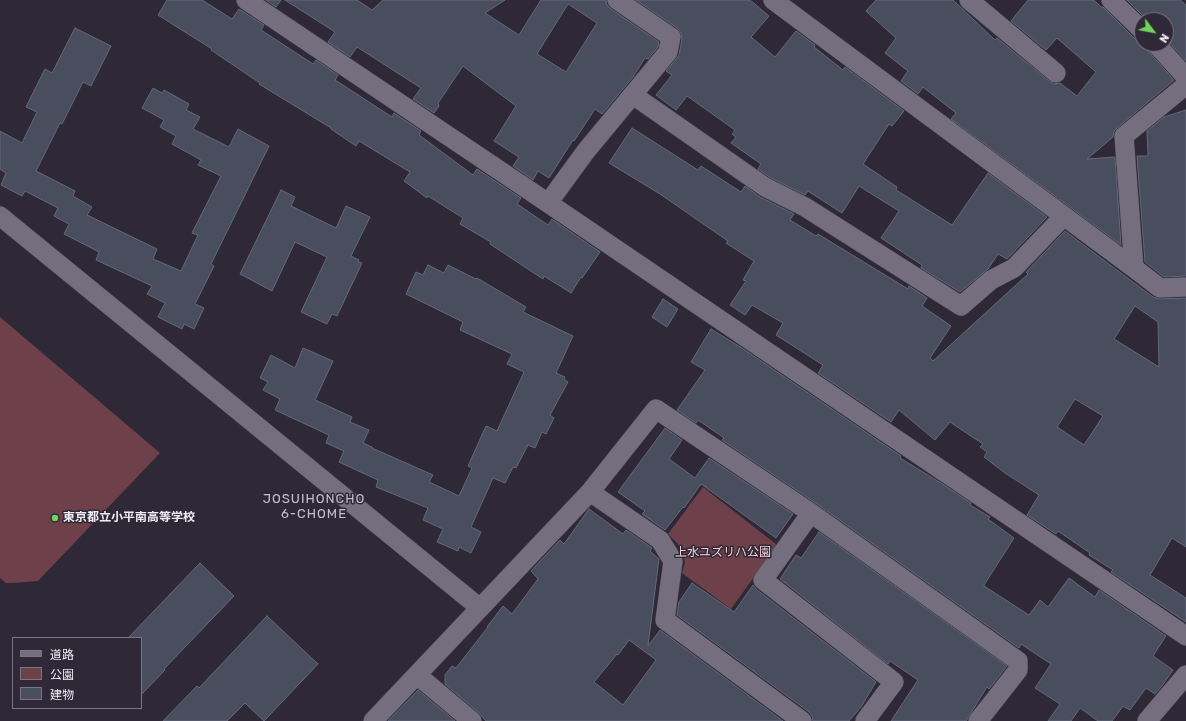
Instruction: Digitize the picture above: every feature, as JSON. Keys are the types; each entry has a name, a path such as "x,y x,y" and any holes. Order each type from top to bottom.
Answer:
{"street":[{"path":"246,0 1186,636"},
{"path":"548,203 586,151 668,52 671,37 617,0"},
{"path":"773,0 1160,288 1186,287"},
{"path":"969,0 1056,73"},
{"path":"1111,0 1134,22"},
{"path":"1163,52 1186,77"},
{"path":"1134,268 1124,136 1186,85"},
{"path":"633,94 765,187 805,207 961,306 991,280 1014,268 1064,216"},
{"path":"0,216 480,608"},
{"path":"373,721 590,492 656,409 812,513 1018,661 1018,670 978,721"},
{"path":"590,492 660,540 673,561 665,620 802,721"},
{"path":"812,513 763,580 894,682 865,721"},
{"path":"417,675 472,721"},
{"path":"1147,721 1186,675"}],"green space":[{"path":"0,317 160,453 38,581 6,583 0,578"},
{"name":"上水ユズリハ公園","path":"703,487 777,545 731,609 682,573 685,562 682,551 677,543 668,534"}],"building":[{"path":"167,0 202,0 232,19 239,9 264,25 261,30 313,64 316,60 338,75 335,80 392,117 394,113 421,131 419,135 473,175 477,169 521,198 517,204 548,225 552,219 600,252 571,293 544,276 543,279 490,244 491,242 460,224 463,218 428,196 427,198 404,181 410,172 359,141 356,146 331,128 259,84 260,83 211,50 212,49 158,15"},
{"path":"266,0 281,0 276,7"},
{"path":"285,0 357,0 372,10 383,0 505,0 485,13 519,35 541,0 606,0 607,5 611,9 659,42 658,47 648,59 645,58 633,77 602,114 595,109 549,178 538,171 533,180 513,166 519,157 494,141 516,106 463,66 438,103 439,106 434,113 413,99 421,88 357,47 350,57 328,42 335,32","holes":["568,4 597,23 566,72 537,54"]},
{"path":"636,0 750,0 769,16 751,37 775,57 796,31 815,45 814,47 843,70 845,67 904,111 892,126 889,124 863,164 897,187 896,190 952,225 988,173 1047,217 1007,259 998,254 988,269 960,292 921,268 922,265 881,238 899,211 859,186 842,213 808,191 805,195 771,178 758,169 761,164 731,143 736,137 732,134 735,130 687,96 676,110 656,95 672,75 666,71 679,55 682,39 681,33 677,28"},
{"path":"876,0 953,0 995,40 997,38 1049,81 1054,84 1060,83 1077,96 1096,72 1057,38 1046,50 1011,21 1028,0 1094,0 1101,7 1103,7 1134,38 1134,52 1149,52 1174,80 1117,128 1114,131 1113,137 1087,159 1115,157 1121,245 951,119 956,113 923,87 918,94 901,81 908,71 885,53 896,38 866,11"},
{"path":"1127,0 1180,0 1186,5 1186,61 1174,48 1174,12 1139,12"},
{"path":"75,28 111,46 91,86 83,82 36,171 75,191 73,196 92,207 87,215 157,249 153,259 181,271 198,235 192,233 221,176 198,165 201,160 172,144 176,136 160,127 164,120 142,108 153,88 162,93 164,90 189,104 186,110 200,117 193,129 229,147 238,129 269,146 211,264 214,266 195,304 204,308 194,329 184,324 182,329 158,317 165,303 147,294 152,286 96,260 99,252 64,234 69,224 54,216 58,208 25,191 22,196 1,185 6,173 0,169 0,131 22,143 37,112 26,107 45,69 52,73"},
{"path":"1186,110 1186,276 1164,277 1145,262 1137,156 1148,156 1147,131 1164,117"},
{"path":"632,128 698,170 701,166 741,192 745,186 760,197 794,214 790,220 816,236 818,234 908,289 909,286 927,298 922,306 951,326 930,358 933,361 1028,274 1026,272 1065,231 1153,297 1160,299 1186,298 1186,547 1172,538 1150,575 1186,598 1186,622 1111,572 1113,570 1089,555 1090,553 1058,531 1056,534 1027,515 1039,495 1005,473 984,457 987,452 980,447 983,444 950,422 935,440 899,410 891,422 818,373 823,365 776,335 783,323 752,305 745,315 730,305 746,281 743,280 754,261 726,243 728,241 660,194 609,163","holes":["1135,306 1158,322 1159,367 1114,339","1075,399 1103,416 1084,445 1057,427"]},
{"path":"281,190 295,197 291,206 336,228 346,206 370,217 351,256 359,260 358,262 362,263 337,316 332,314 327,324 301,312 327,257 295,242 272,291 240,274"},
{"path":"428,265 444,273 448,265 476,279 477,278 526,307 523,312 573,336 556,373 565,377 564,379 568,382 550,415 554,418 546,434 542,432 535,448 528,445 516,468 513,467 505,483 493,478 471,527 481,532 471,553 459,547 458,551 437,542 443,529 423,520 428,508 376,487 378,480 339,462 344,451 326,443 329,435 275,410 280,399 263,390 268,382 260,378 271,355 295,368 303,348 333,361 315,400 352,417 350,422 369,430 363,443 433,475 429,482 459,496 472,468 468,466 486,426 497,431 524,372 507,364 512,354 460,330 463,322 406,294 416,272 423,275"},
{"path":"663,299 678,309 667,327 652,317"},
{"path":"711,329 742,348 901,456 900,458 971,503 970,505 990,517 988,519 1014,538 984,586 1029,615 1040,600 1048,607 1069,578 1095,597 1099,590 1166,636 1153,656 1173,670 1162,686 1155,694 1146,688 1130,710 1123,706 1112,721 1098,721 1080,708 1071,721 1048,721 1060,704 1035,688 1051,664 1021,644 1019,648 817,504 722,440 724,438 698,420 696,423 677,410 705,370 691,362"},
{"path":"665,428 682,440 669,459 695,478 709,458 793,514 776,538 701,484 684,508 683,507 665,530 642,514 645,511 618,492"},
{"path":"589,509 623,534 626,530 652,548 650,551 659,559 648,646 660,630 783,721 486,721 479,713 445,684 445,675 452,666 456,668 503,606 512,614 538,579 531,571 560,540 564,544","holes":["629,640 656,660 623,705 594,682"]},
{"path":"819,532 1007,666 989,689 987,687 966,721 891,721 918,680 890,661 888,664 780,579 796,555 801,558"},
{"path":"200,563 234,596 142,694 142,637 129,637"},
{"path":"692,583 734,612 753,585 756,589 876,682 861,707 849,721 813,721 809,712 677,615 679,602"},
{"path":"267,616 318,664 264,721 245,703 227,721 163,721 197,686 199,688"},
{"path":"418,690 455,721 388,721"}],"place":[{"name":"東京都立小平南高等学校","path":"55,518"}],"district":[{"name":"JOSUIHONCHO 6-CHOME","path":"314,506"}]}
